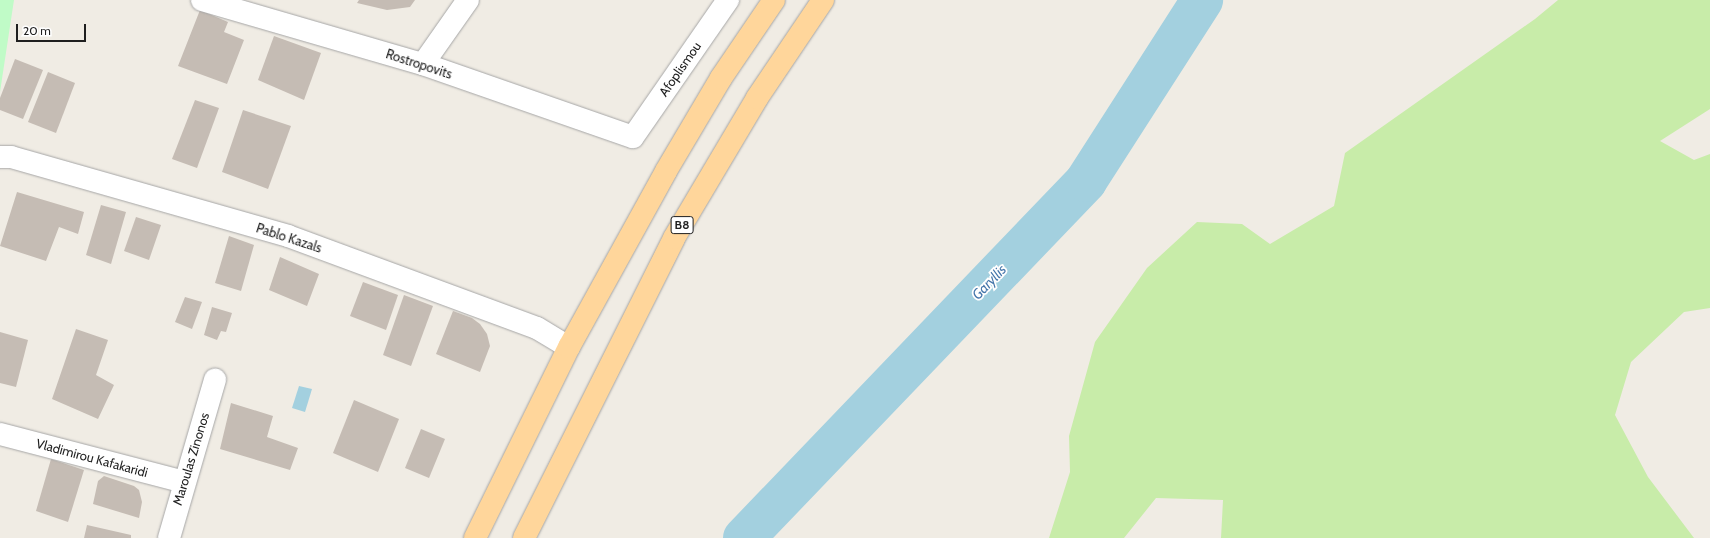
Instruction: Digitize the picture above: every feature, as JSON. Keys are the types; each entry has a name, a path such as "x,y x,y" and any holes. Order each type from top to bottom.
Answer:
{"main road":[{"path":"475,538 569,347 666,171 722,78 774,0"},
{"name":"B8","path":"524,538 674,238 757,98 823,0"}],"street":[{"name":"Rostropovits","path":"202,0 423,64 633,137"},
{"path":"423,64 468,0"},
{"name":"Afoplismou","path":"633,137 728,0"},
{"name":"Pablo Kazals","path":"0,157 11,157 288,236 537,328 569,347"},
{"name":"Maroulas Zinonos","path":"169,538 184,482 215,380"},
{"name":"Vladimirou Kafakaridi","path":"0,434 184,482"}],"green space":[{"path":"0,0 14,0 0,92"},
{"path":"1558,0 1710,0 1710,109 1660,141 1694,160 1710,154 1710,308 1684,312 1631,362 1615,415 1648,477 1694,538 1221,538 1223,500 1156,498 1124,538 1049,538 1070,472 1069,436 1095,342 1147,268 1197,222 1242,224 1270,244 1334,206 1345,153 1535,19"}],"water":[{"path":"299,386 312,389 305,412 292,408"}],"building":[{"path":"359,0 415,0 410,7 387,10 357,3"},
{"path":"200,10 228,22 224,32 244,40 227,84 178,66"},
{"path":"274,36 321,53 304,100 258,80"},
{"path":"15,59 43,70 23,119 0,110 0,98"},
{"path":"48,72 75,83 56,133 28,122"},
{"path":"195,100 219,108 197,168 172,159"},
{"path":"243,110 291,126 268,189 222,172"},
{"path":"17,192 84,212 78,234 59,227 46,261 0,246"},
{"path":"101,205 126,212 111,264 86,255"},
{"path":"136,217 161,225 149,260 124,251"},
{"path":"229,236 254,245 241,291 215,283"},
{"path":"280,257 319,274 307,306 269,290"},
{"path":"363,282 398,295 386,330 350,316"},
{"path":"404,295 433,306 411,366 383,355"},
{"path":"185,297 202,302 192,329 175,322"},
{"path":"212,307 232,313 226,332 221,331 217,340 204,335"},
{"path":"453,311 472,318 480,324 487,334 490,346 480,372 436,354"},
{"path":"76,329 108,340 96,375 114,385 98,419 52,399"},
{"path":"0,332 28,340 16,387 0,383"},
{"path":"354,400 399,419 378,472 333,453"},
{"path":"231,403 273,416 267,437 298,448 290,470 220,449"},
{"path":"421,429 445,439 429,478 405,468"},
{"path":"51,459 84,470 68,522 36,511"},
{"path":"104,476 134,486 139,490 142,502 139,518 93,504 98,481"},
{"path":"87,525 131,535 131,538 84,538"}],"waterway":[{"name":"Garyllis","path":"744,538 1086,181 1202,0"}]}
